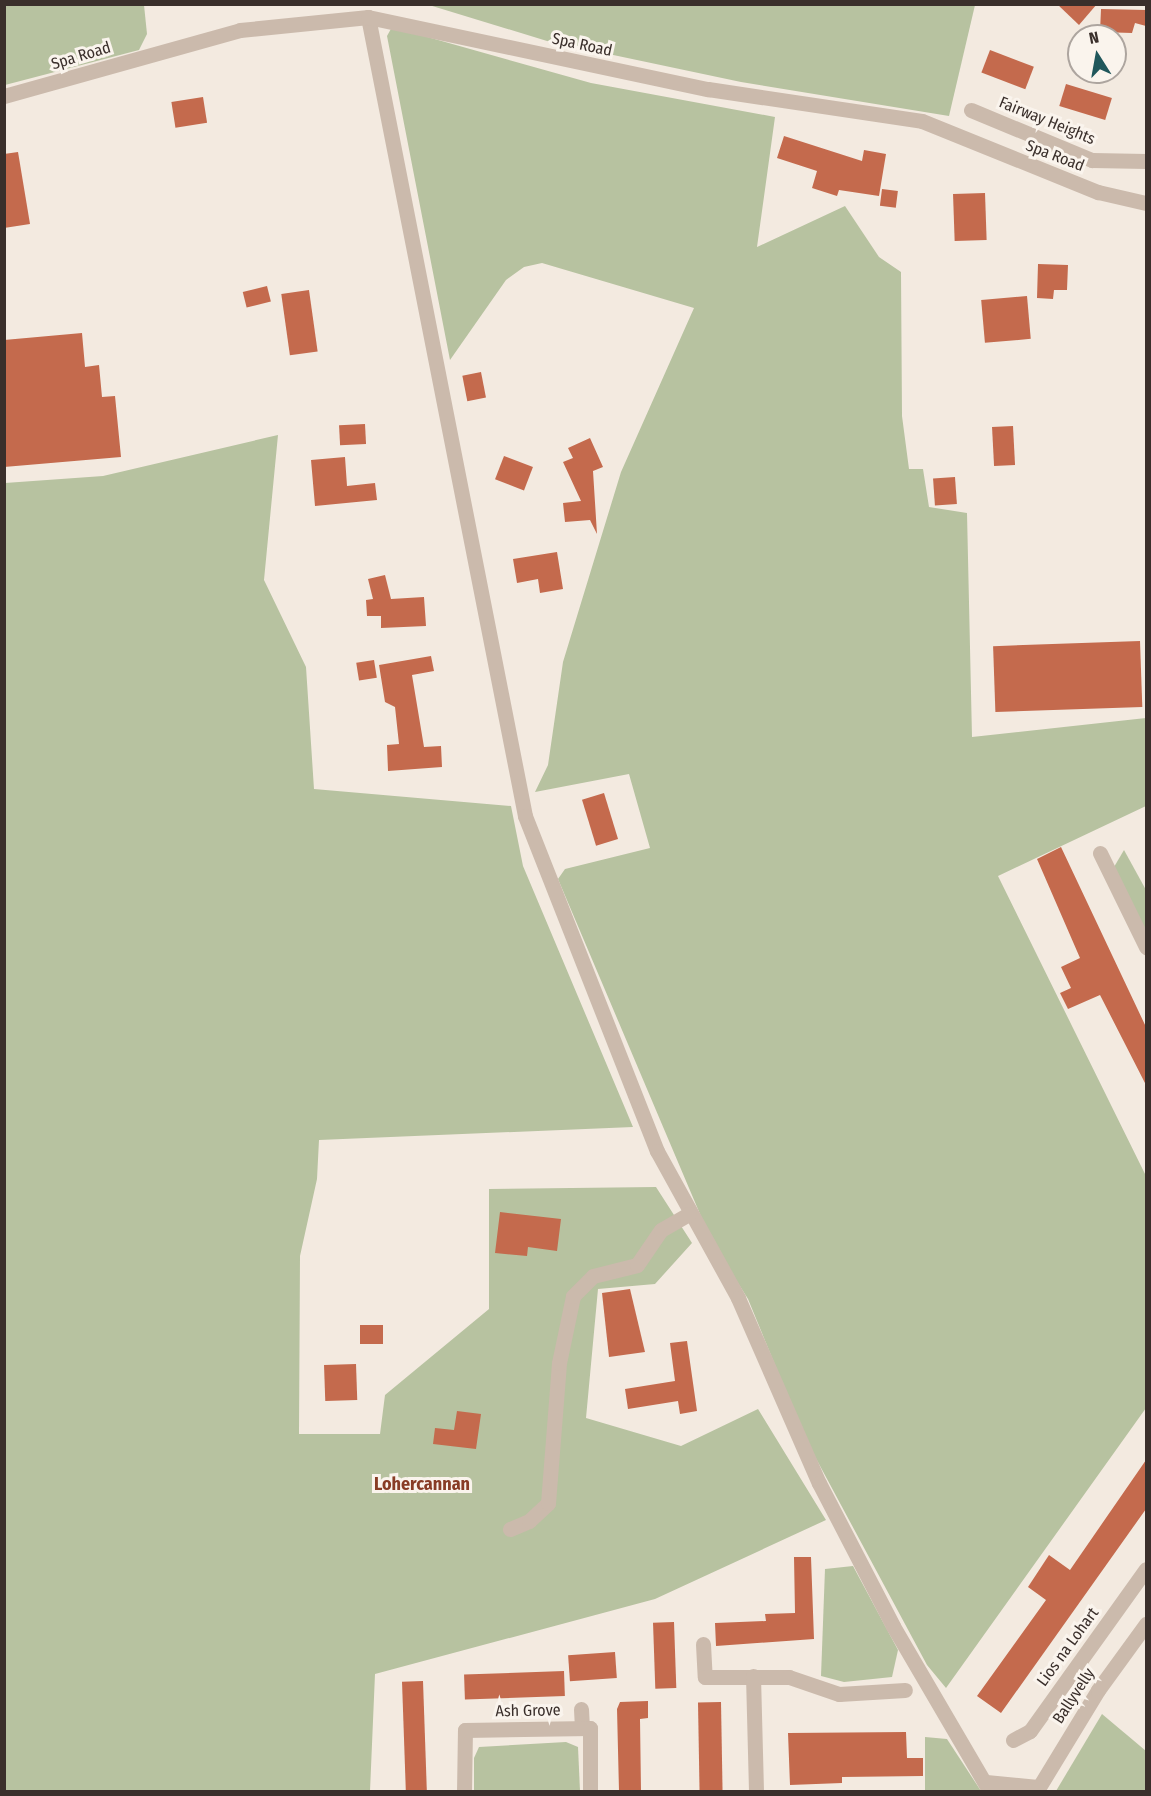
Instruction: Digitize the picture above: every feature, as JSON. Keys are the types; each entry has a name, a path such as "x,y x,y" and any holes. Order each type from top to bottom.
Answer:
{"street":[{"name":"Spa Road","path":"4,96 240,30 368,17 708,89 922,121 1098,192 1146,203"},
{"path":"368,17 525,816 657,1151 689,1214 738,1298 819,1483 923,1685 988,1787 1037,1789"},
{"name":"Fairway Heights","path":"971,110 1092,160 1146,161"},
{"path":"1100,853 1146,947"},
{"path":"510,1529 529,1521 548,1503 559,1363 573,1296 593,1276 637,1265 661,1230 689,1214"},
{"name":"Lios na Lohart","path":"1013,1740 1030,1731 1146,1569"},
{"name":"Ballyvelly","path":"1037,1789 1146,1624"},
{"path":"703,1644 705,1677 789,1677 839,1694 905,1690"},
{"path":"753,1676 756,1791"},
{"path":"581,1708 582,1728"},
{"name":"Ash Grove","path":"464,1791 465,1730 582,1728 590,1728 590,1791"}],"green space":[{"path":"5,4 144,5 147,34 139,50 5,85"},
{"path":"429,5 975,5 949,116 741,82 547,41"},
{"path":"392,27 591,83 775,117 757,247 845,206 879,257 901,272 902,416 909,469 923,469 929,507 967,513 972,737 1146,718 1146,806 998,876 1146,1176 1146,1408 946,1688 927,1665 805,1438 748,1299 711,1240 558,879 565,869 650,848 629,774 535,792 548,765 563,662 621,472 694,308 542,263 524,267 506,280 450,360 387,36"},
{"path":"278,435 264,580 306,667 314,789 511,806 523,866 633,1127 319,1140 317,1179 300,1256 299,1434 380,1434 385,1395 489,1309 489,1189 656,1187 692,1243 655,1284 598,1289 586,1418 681,1446 758,1409 826,1520 655,1599 375,1674 370,1791 5,1792 5,483 103,476"},
{"path":"1124,850 1146,890 1146,932 1114,867"},
{"path":"853,1566 898,1650 892,1677 844,1682 821,1676 825,1569"},
{"path":"1102,1714 1146,1751 1146,1791 1056,1791"},
{"path":"925,1737 947,1739 981,1791 925,1791"},
{"path":"566,1742 578,1747 580,1791 474,1791 474,1758 479,1747"}],"building":[{"path":"1057,4 1097,4 1078,24"},
{"path":"1101,9 1146,10 1146,26 1135,23 1132,33 1127,33 1127,24 1100,24"},
{"path":"990,50 1034,67 1025,89 981,72"},
{"path":"1066,84 1112,98 1105,120 1059,106"},
{"path":"203,97 207,123 175,128 171,102"},
{"path":"784,136 862,161 864,150 886,154 879,196 839,190 837,196 812,188 817,171 777,158"},
{"path":"18,152 30,224 4,228 4,154"},
{"path":"882,189 898,191 896,208 880,206"},
{"path":"985,193 987,240 955,241 953,194"},
{"path":"1038,264 1068,265 1067,290 1054,290 1053,299 1037,298"},
{"path":"267,286 271,302 247,308 243,292"},
{"path":"309,290 318,351 290,355 281,294"},
{"path":"1027,296 1031,339 985,343 981,300"},
{"path":"82,333 85,367 99,365 102,397 115,396 121,457 4,467 4,340"},
{"path":"481,372 486,398 467,401 462,376"},
{"path":"365,424 366,444 340,445 339,425"},
{"path":"1013,426 1015,465 994,466 992,427"},
{"path":"590,438 603,467 593,471 597,534 590,520 565,522 563,503 581,501 563,462 573,458 568,448"},
{"path":"504,456 533,467 524,490 495,479"},
{"path":"345,457 347,486 375,483 377,500 315,506 311,460"},
{"path":"955,477 957,504 935,505 933,479"},
{"path":"557,552 563,589 540,593 538,579 517,583 513,559"},
{"path":"385,575 391,599 424,597 426,626 381,628 381,616 367,616 366,600 373,599 368,579"},
{"path":"1140,641 1142,707 995,712 993,646"},
{"path":"431,656 434,671 412,675 424,747 441,746 442,767 388,771 387,745 399,744 395,707 385,702 379,665"},
{"path":"374,660 377,678 359,681 356,663"},
{"path":"604,793 618,839 596,846 582,800"},
{"path":"1061,847 1146,1027 1146,1085 1100,995 1068,1009 1060,993 1071,988 1061,967 1080,958 1037,859"},
{"path":"500,1212 561,1219 557,1251 528,1247 527,1256 495,1253"},
{"path":"630,1289 645,1352 609,1357 602,1293"},
{"path":"360,1325 383,1325 383,1344 360,1344"},
{"path":"687,1341 697,1411 680,1414 678,1401 628,1409 625,1389 675,1381 670,1343"},
{"path":"356,1364 357,1400 325,1401 324,1365"},
{"path":"457,1411 481,1414 476,1449 433,1444 435,1428 454,1430"},
{"path":"1146,1460 1146,1509 1001,1713 977,1696 1046,1600 1028,1587 1049,1555 1070,1570"},
{"path":"794,1557 811,1557 814,1639 716,1646 715,1623 766,1621 765,1614 795,1613"},
{"path":"674,1622 676,1688 655,1689 653,1623"},
{"path":"615,1652 617,1678 570,1681 568,1655"},
{"path":"564,1671 565,1696 465,1699 464,1674"},
{"path":"423,1681 427,1791 406,1792 402,1682"},
{"path":"648,1701 648,1718 640,1719 641,1791 619,1791 617,1709 620,1702"},
{"path":"698,1702 721,1702 723,1791 700,1791"},
{"path":"906,1732 907,1758 923,1758 923,1776 842,1777 842,1783 790,1785 788,1733"}],"district":[{"name":"Lohercannan","path":"422,1484"}]}
